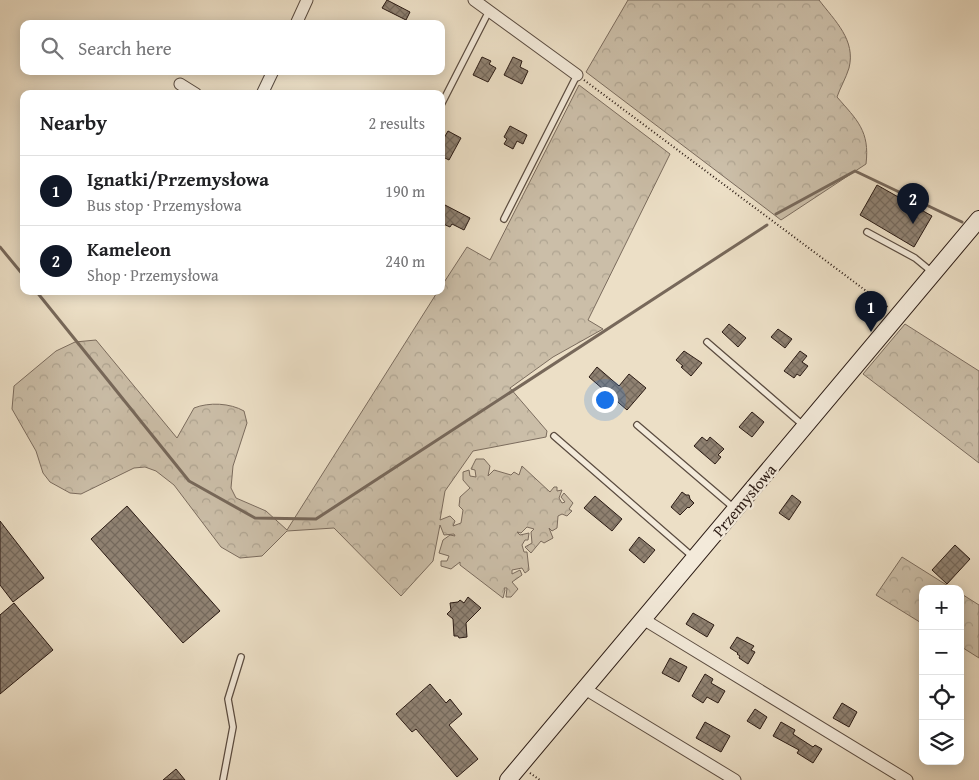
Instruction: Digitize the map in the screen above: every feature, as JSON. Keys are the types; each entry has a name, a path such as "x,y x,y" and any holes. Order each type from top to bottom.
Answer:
{"street":[{"path":"298,20 307,0"},
{"path":"474,0 577,75"},
{"path":"264,90 271,75"},
{"path":"180,84 190,90"},
{"name":"Przemysłowa","path":"508,780 979,219"},
{"path":"643,619 907,780"},
{"path":"585,689 735,780"}],"lane":[{"path":"445,97 489,11"},
{"path":"504,219 577,75"},
{"path":"867,232 915,258 933,274"},
{"path":"707,342 805,426"},
{"path":"637,425 736,509"},
{"path":"554,436 694,559"},
{"path":"223,780 233,727 228,699 240,657"}],"path":[{"path":"577,75 899,315"}],"green space":[{"path":"628,0 819,0 843,31 850,49 849,68 837,97 856,120 864,134 867,153 866,164 781,220 586,72"},
{"path":"579,85 670,154 588,320 603,329 553,357 510,388 547,431 546,437 473,451 445,491 440,520 450,516 455,521 453,526 461,523 463,510 459,506 460,497 470,488 463,480 463,472 469,470 470,476 476,477 475,470 471,469 476,459 484,459 490,466 488,476 494,470 511,475 514,472 519,475 522,466 550,492 554,487 557,487 557,491 562,490 559,498 562,503 565,502 561,497 564,493 573,503 569,509 572,511 567,516 562,514 558,516 557,528 552,531 549,528 553,538 544,543 541,541 531,553 525,547 532,543 531,532 534,529 527,527 521,533 517,532 520,535 529,533 528,540 525,540 522,545 524,552 527,552 529,570 525,573 522,568 512,570 512,574 520,570 522,575 512,582 518,589 511,597 506,597 507,588 504,588 503,598 460,565 460,562 451,569 441,566 441,561 447,561 449,556 439,553 443,540 450,535 455,536 454,534 444,535 440,525 433,561 401,596 334,528 287,531 262,556 240,558 221,547 174,485 156,471 145,467 134,468 81,494 70,493 50,482 43,473 36,451 12,409 14,386 56,351 75,342 96,340 177,438 194,408 219,404 232,406 244,411 247,423 233,466 231,488 236,498 266,511 287,530 435,295 445,295 445,281 467,247 490,260"},
{"path":"905,324 979,371 979,463 863,374"},
{"path":"902,557 947,585 919,585 919,622 876,595"},
{"path":"964,596 979,605 979,658 964,649"}],"building":[{"path":"387,0 410,12 406,20 382,8"},
{"path":"482,57 491,61 489,64 496,68 488,82 473,75"},
{"path":"513,57 522,61 520,67 528,71 522,84 504,75"},
{"path":"510,126 527,135 523,144 517,141 513,149 504,144 507,139 504,137"},
{"path":"448,131 461,138 449,160 445,158 445,136"},
{"path":"877,185 932,216 914,247 860,215"},
{"path":"445,205 470,218 464,230 452,224 450,227 445,225"},
{"path":"729,324 746,338 738,347 722,332"},
{"path":"778,329 792,339 785,348 771,337"},
{"path":"684,351 702,363 691,376 676,360"},
{"path":"800,351 807,356 802,362 808,366 800,376 797,374 794,378 784,371"},
{"path":"597,367 619,386 629,374 646,388 627,410 589,377"},
{"path":"752,412 764,422 752,437 739,427"},
{"path":"702,437 707,441 710,437 724,449 718,455 721,457 715,464 694,446"},
{"path":"682,492 689,495 694,503 680,515 671,507"},
{"path":"792,495 801,502 789,520 779,513"},
{"path":"595,496 622,519 612,531 584,508"},
{"path":"127,506 220,611 183,643 91,539"},
{"path":"0,521 44,578 13,602 0,585"},
{"path":"639,537 655,550 644,563 629,550"},
{"path":"955,545 970,559 947,584 932,570"},
{"path":"468,597 481,608 466,623 467,637 459,638 454,636 453,619 447,614 451,610 450,603 460,600 464,603"},
{"path":"14,603 53,650 0,694 0,615"},
{"path":"693,613 714,625 707,637 686,624"},
{"path":"737,637 754,646 751,650 755,652 748,664 739,658 738,653 730,648"},
{"path":"670,658 687,667 679,682 662,673"},
{"path":"705,674 713,679 711,683 725,691 718,703 707,697 703,703 692,696"},
{"path":"430,684 446,703 450,699 462,714 449,725 478,759 457,777 416,729 412,732 396,714"},
{"path":"842,703 857,712 849,727 833,718"},
{"path":"755,709 767,717 760,729 747,721"},
{"path":"705,722 730,736 721,752 696,738"},
{"path":"781,722 795,730 793,734 813,747 815,745 822,749 813,763 797,753 799,750 773,736"},
{"path":"176,769 185,780 163,780"}],"waterway":[{"path":"776,214 855,171 962,222"},
{"path":"39,295 189,481 255,518 316,519 767,225"},
{"path":"0,247 20,271"}],"place":[{"name":"Kameleon","path":"913,224"},
{"name":"Ignatki/Przemysłowa","path":"871,332"}]}
